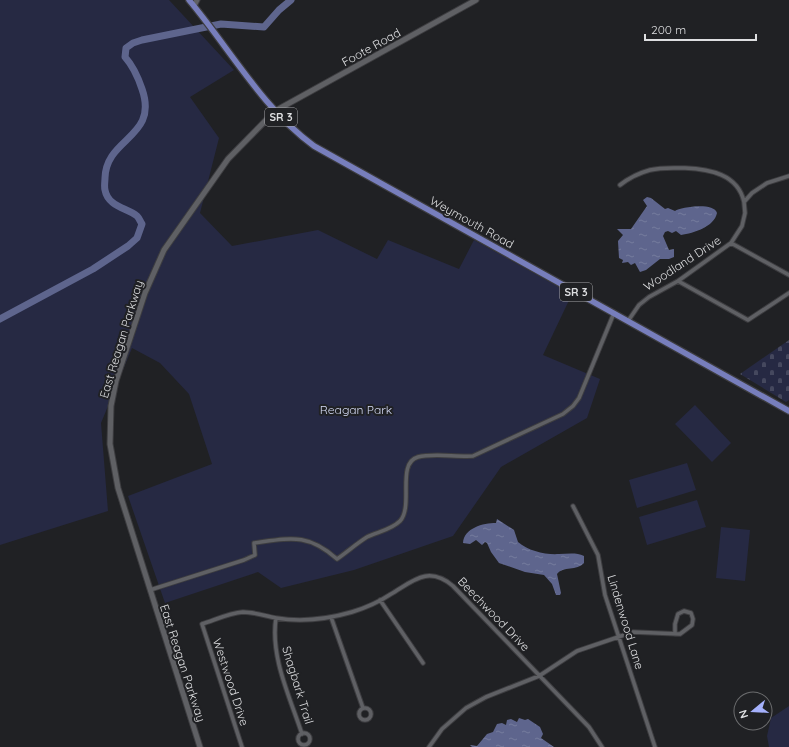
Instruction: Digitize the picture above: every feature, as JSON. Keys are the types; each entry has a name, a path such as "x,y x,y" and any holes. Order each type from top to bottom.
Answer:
{"main road":[{"name":"Weymouth Road","path":"189,0 195,3 203,17 275,111 298,134 322,151 789,411"}],"street":[{"name":"Foote Road","path":"275,111 476,0"},
{"name":"East Reagan Parkway","path":"200,747 112,467 110,420 116,381 148,282 164,250 228,159 275,111"},
{"path":"620,185 634,176 652,170 668,168 710,170 722,175 732,182 740,191 744,202 752,193 767,183 789,176"},
{"path":"740,191 752,193"},
{"name":"Woodland Drive","path":"628,321 643,301 678,281 731,243 742,226 745,213 744,202"},
{"path":"731,243 789,275"},
{"path":"678,281 748,320 789,293"},
{"path":"150,590 255,555 254,543 298,538 308,543 319,545 337,559 367,537 400,520 406,510 406,473 408,465 413,460 427,456 473,456 563,414 574,406 579,398 614,313"},
{"name":"Lindenwood Lane","path":"573,506 595,547 605,594 655,747"},
{"name":"Beechwood Drive","path":"202,624 237,613 253,613 276,618 307,620 331,617 353,612 380,600 415,578 431,576 443,579 453,586 589,728 602,747"},
{"path":"380,600 423,663"},
{"path":"429,747 442,729 466,708 486,697 539,676 577,651 619,636 639,631 675,634 680,634 692,625 693,619 691,613 684,611 678,614 675,624 675,634"},
{"path":"331,617 363,708"},
{"name":"Shagbark Trail","path":"276,618 274,634 276,652 302,734"},
{"name":"Westwood Drive","path":"202,624 242,747"}],"green space":[{"name":"Reagan Park","path":"0,0 169,0 234,70 190,97 219,138 200,213 232,246 318,230 377,259 388,240 459,269 474,240 572,294 543,355 600,379 587,418 501,467 453,536 354,570 281,588 258,572 165,603 128,496 212,464 189,394 160,363 132,348 101,423 108,511 0,545"},
{"path":"789,340 789,400 786,402 740,374"},
{"path":"695,405 731,443 712,462 675,424"},
{"path":"687,463 696,490 637,508 629,480"},
{"path":"697,500 706,527 647,545 639,517"},
{"path":"721,527 750,530 745,581 716,578"},
{"path":"789,706 789,747 769,747 767,736 768,731 773,731 773,717"}],"water":[{"path":"647,197 651,198 665,209 668,208 675,211 678,209 704,206 710,207 717,213 715,218 708,226 692,233 681,235 676,231 672,233 668,231 665,232 663,236 669,250 674,249 674,257 669,259 660,259 646,270 640,272 635,263 631,265 628,262 622,263 623,260 619,258 618,241 623,235 617,229 631,229 647,206 643,200"},
{"path":"497,519 514,530 518,542 527,548 537,552 549,554 575,554 584,556 584,563 578,567 563,570 557,574 561,593 560,595 556,595 552,584 544,575 525,572 499,563 491,552 487,543 485,542 482,545 476,540 470,544 463,543 464,538 470,530 480,525 496,523"},
{"path":"519,718 525,720 528,719 540,727 543,734 541,738 554,747 472,747 470,745 477,746 487,734 493,732 497,724 502,723 506,725 507,720 511,719 517,722"}],"waterway":[{"path":"0,319 93,269 128,246 137,238 142,224 137,216 114,204 107,196 105,190 105,178 108,164 114,154 138,128 144,118 145,105 142,89 135,72 125,57 126,48 133,43 142,40 221,24 264,27 279,10 291,0"}]}
